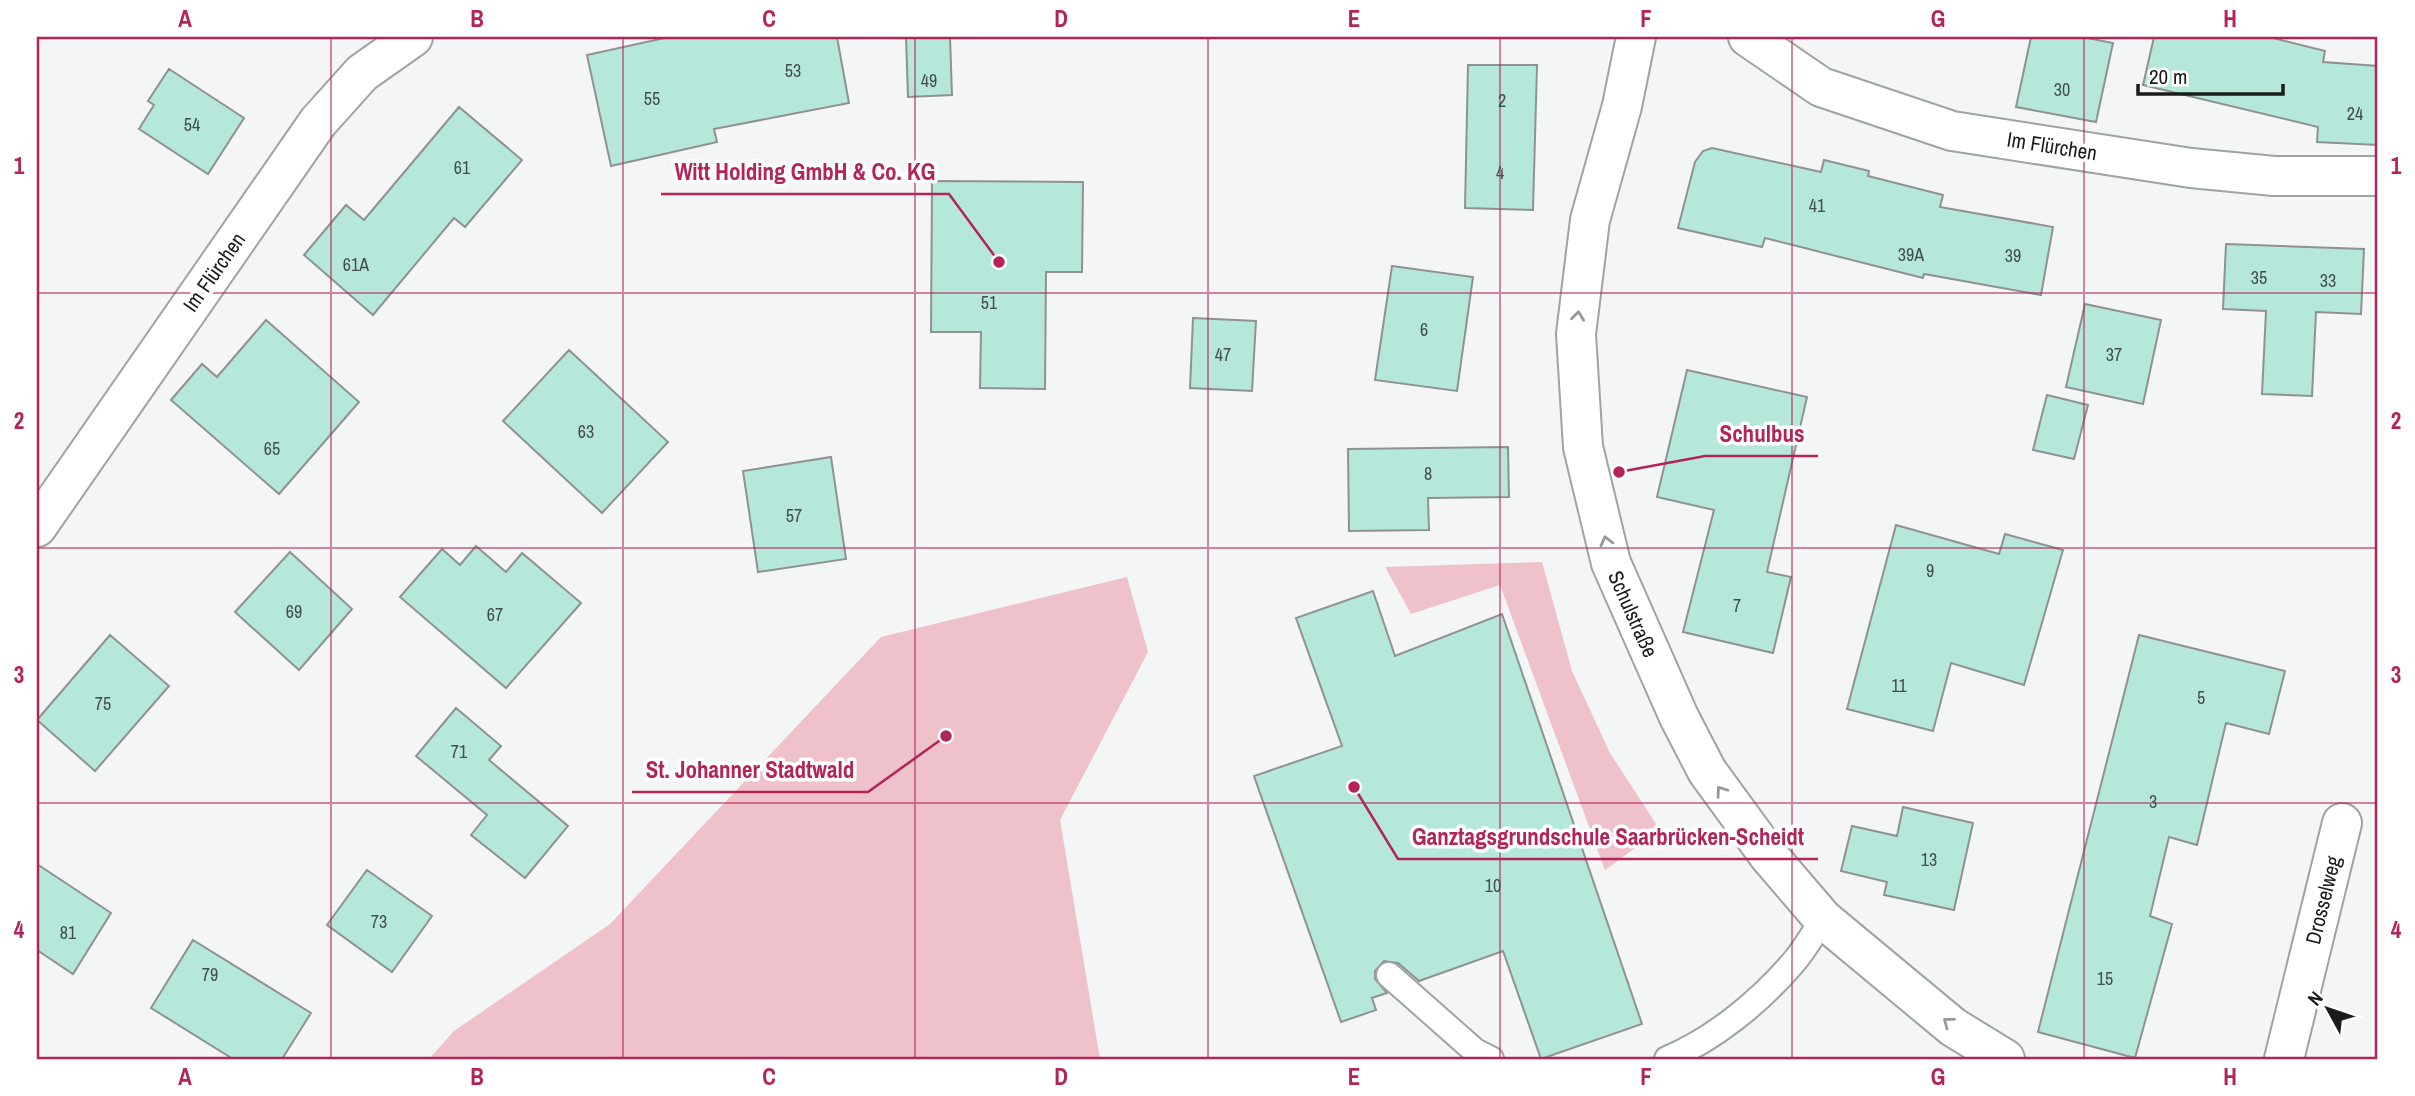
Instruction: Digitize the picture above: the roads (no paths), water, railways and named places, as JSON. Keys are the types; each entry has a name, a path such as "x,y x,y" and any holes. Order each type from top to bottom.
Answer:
{"street":[{"name":"Im Flürchen","path":"37,527 318,122 362,73 413,37"},
{"name":"Schulstraße","path":"1636,37 1622,106 1590,220 1576,334 1583,447 1611,563 1679,718 1707,771 1769,856 1823,919 1953,1027 2005,1059"},
{"name":"Im Flürchen","path":"1748,37 1821,87 1952,131 2191,169 2274,176 2378,176"},
{"name":"Drosselweg","path":"2284,1059 2342,823"}],"lane":[{"path":"1667,1059 1701,1052 1793,963 1823,919"},
{"path":"1389,975 1475,1051 1492,1059"}],"place":[{"name":"Witt Holding GmbH & Co. KG","path":"999,262"},
{"name":"Schulbus","path":"1619,472"},
{"name":"St. Johanner Stadtwald","path":"946,736"},
{"name":"Ganztagsgrundschule Saarbrücken-Scheidt","path":"1354,787"}]}
